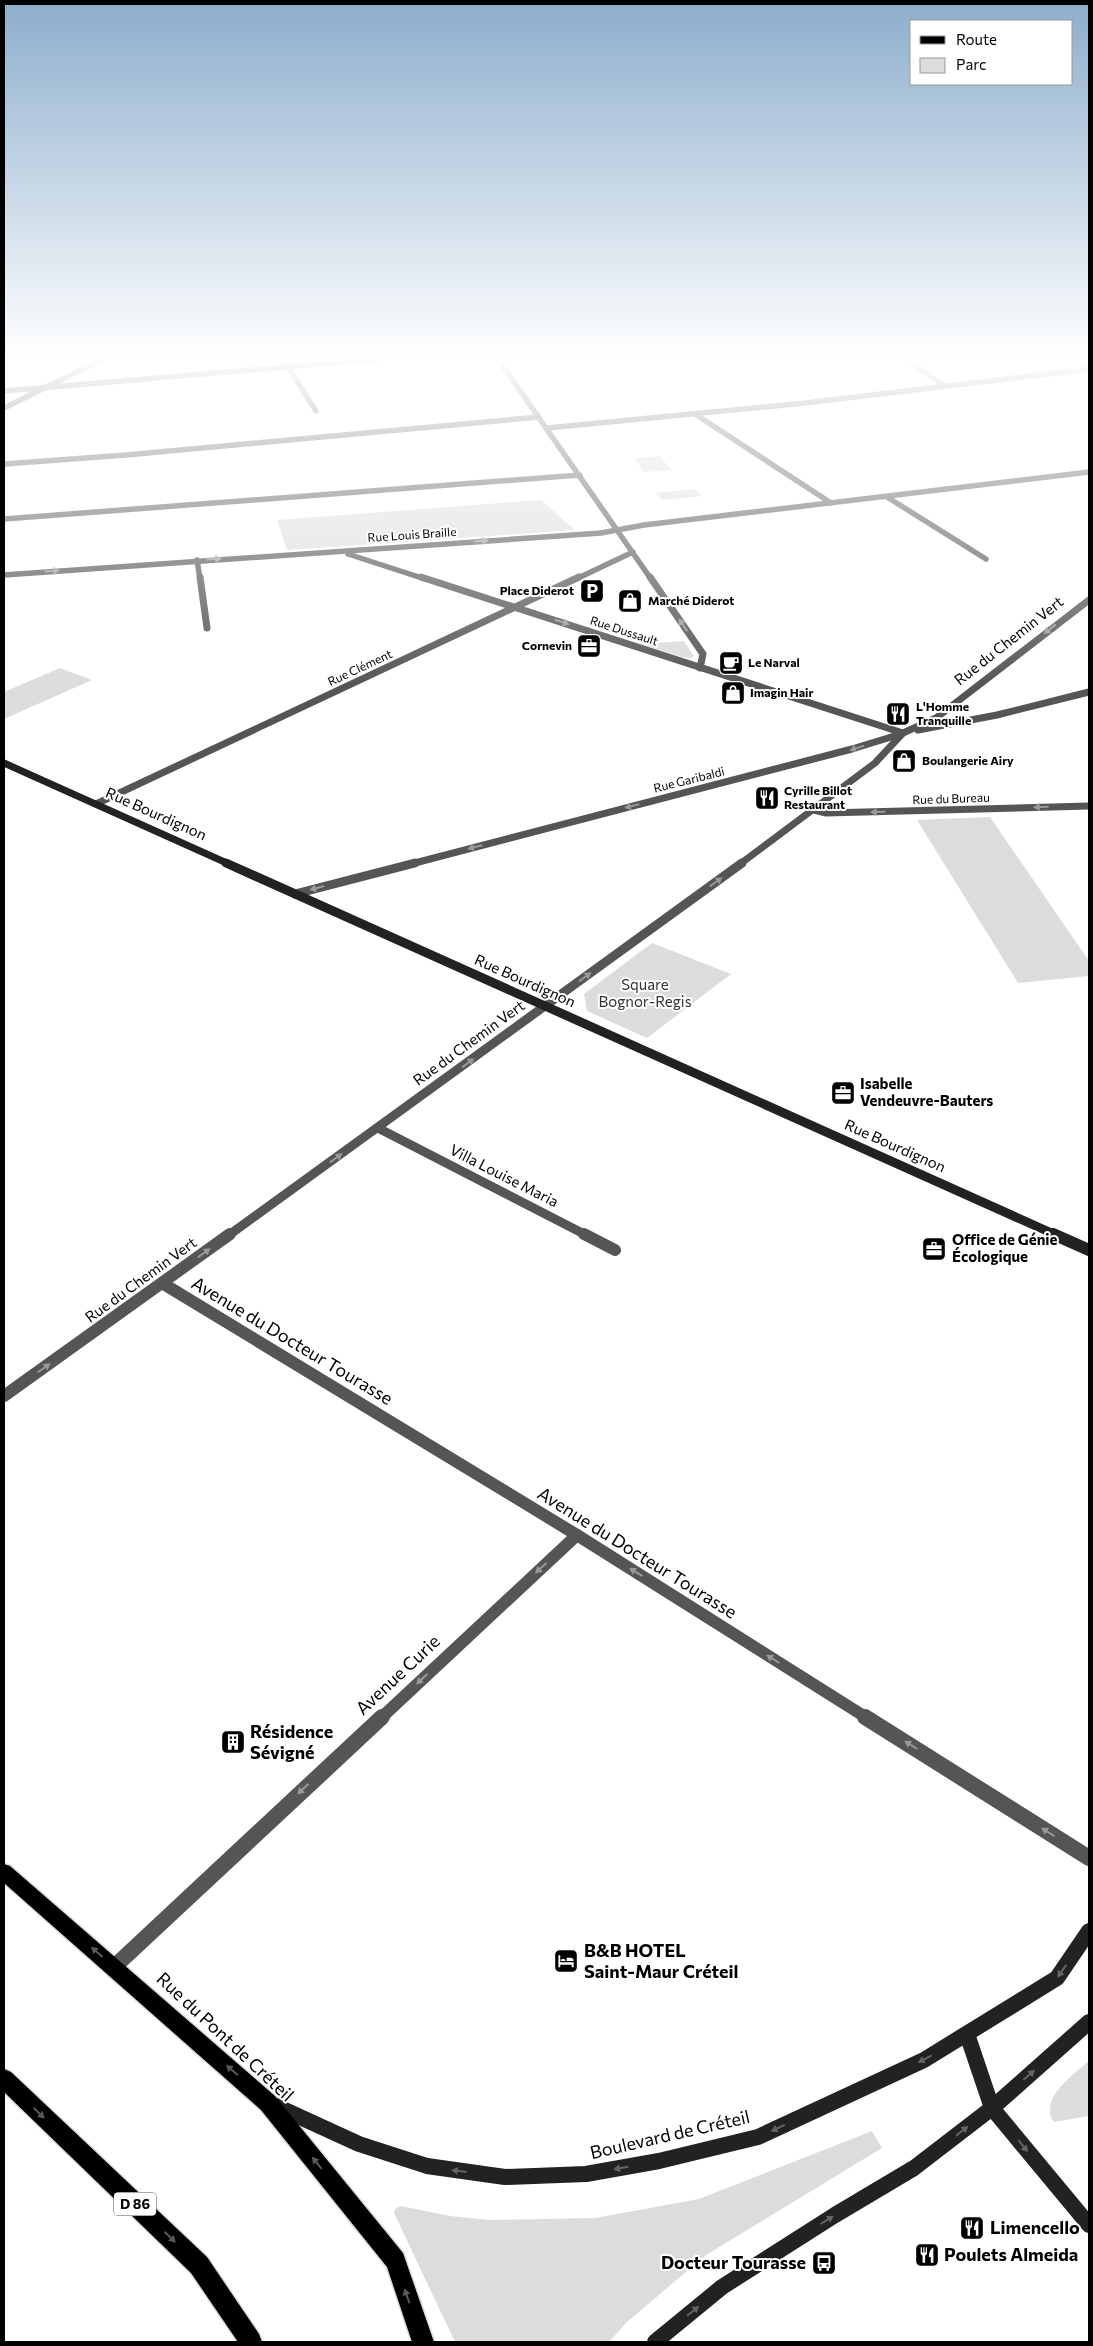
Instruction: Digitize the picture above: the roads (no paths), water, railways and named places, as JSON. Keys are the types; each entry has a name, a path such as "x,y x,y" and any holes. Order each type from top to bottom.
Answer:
{"main road":[{"name":"Rue du Pont de Créteil","path":"4,1872 268,2103 395,2261 423,2342"},
{"name":"D 86","path":"4,2079 199,2265 251,2342"}],"street":[{"path":"575,468 703,654 700,668"},
{"path":"778,468 831,503"},
{"name":"Rue Louis Braille","path":"4,575 617,530 1089,472"},
{"path":"4,519 580,475"},
{"path":"887,497 986,559"},
{"name":"Rue Dussault","path":"337,552 904,733"},
{"name":"Rue Clément","path":"96,804 633,552"},
{"path":"197,560 207,628"},
{"name":"Rue du Chemin Vert","path":"4,1396 378,1128 814,810 875,763 904,733 936,718 1089,600"},
{"name":"Rue Garibaldi","path":"295,894 852,750 904,733 997,715 1089,692"},
{"name":"Rue Bourdignon","path":"4,763 1089,1250"},
{"name":"Rue du Bureau","path":"814,810 826,814 1089,806"},
{"name":"Villa Louise Maria","path":"378,1128 616,1250"},
{"name":"Avenue du Docteur Tourasse","path":"162,1284 577,1535 1089,1858"},
{"name":"Avenue Curie","path":"114,1967 577,1535"},
{"name":"Boulevard de Créteil","path":"268,2103 359,2144 427,2166 505,2176 586,2174 660,2161 758,2137 924,2060 1057,1978 1089,1931"},
{"path":"655,2342 722,2287 835,2215 914,2168 992,2108 1089,2022"},
{"path":"967,2034 992,2108 1089,2225"}],"place":[{"name":"Place Diderot","path":"592,591"},
{"name":"Marché Diderot","path":"630,601"},
{"name":"Cornevin","path":"589,646"},
{"name":"Le Narval","path":"731,663"},
{"name":"Imagin Hair","path":"733,693"},
{"name":"L'Homme Tranquille","path":"898,714"},
{"name":"Boulangerie Airy","path":"904,761"},
{"name":"Cyrille Billot Restaurant","path":"767,798"},
{"name":"Isabelle Vendeuvre-Bauters","path":"843,1093"},
{"name":"Office de Génie Écologique","path":"934,1249"},
{"name":"Résidence Sévigné","path":"233,1742"},
{"name":"B&B HOTEL Saint-Maur Créteil","path":"566,1961"},
{"name":"Limencello","path":"972,2228"},
{"name":"Poulets Almeida","path":"927,2255"},
{"name":"Docteur Tourasse","path":"824,2263"}],"park label":[{"name":"Square Bognor-Regis","path":"645,994"}]}
